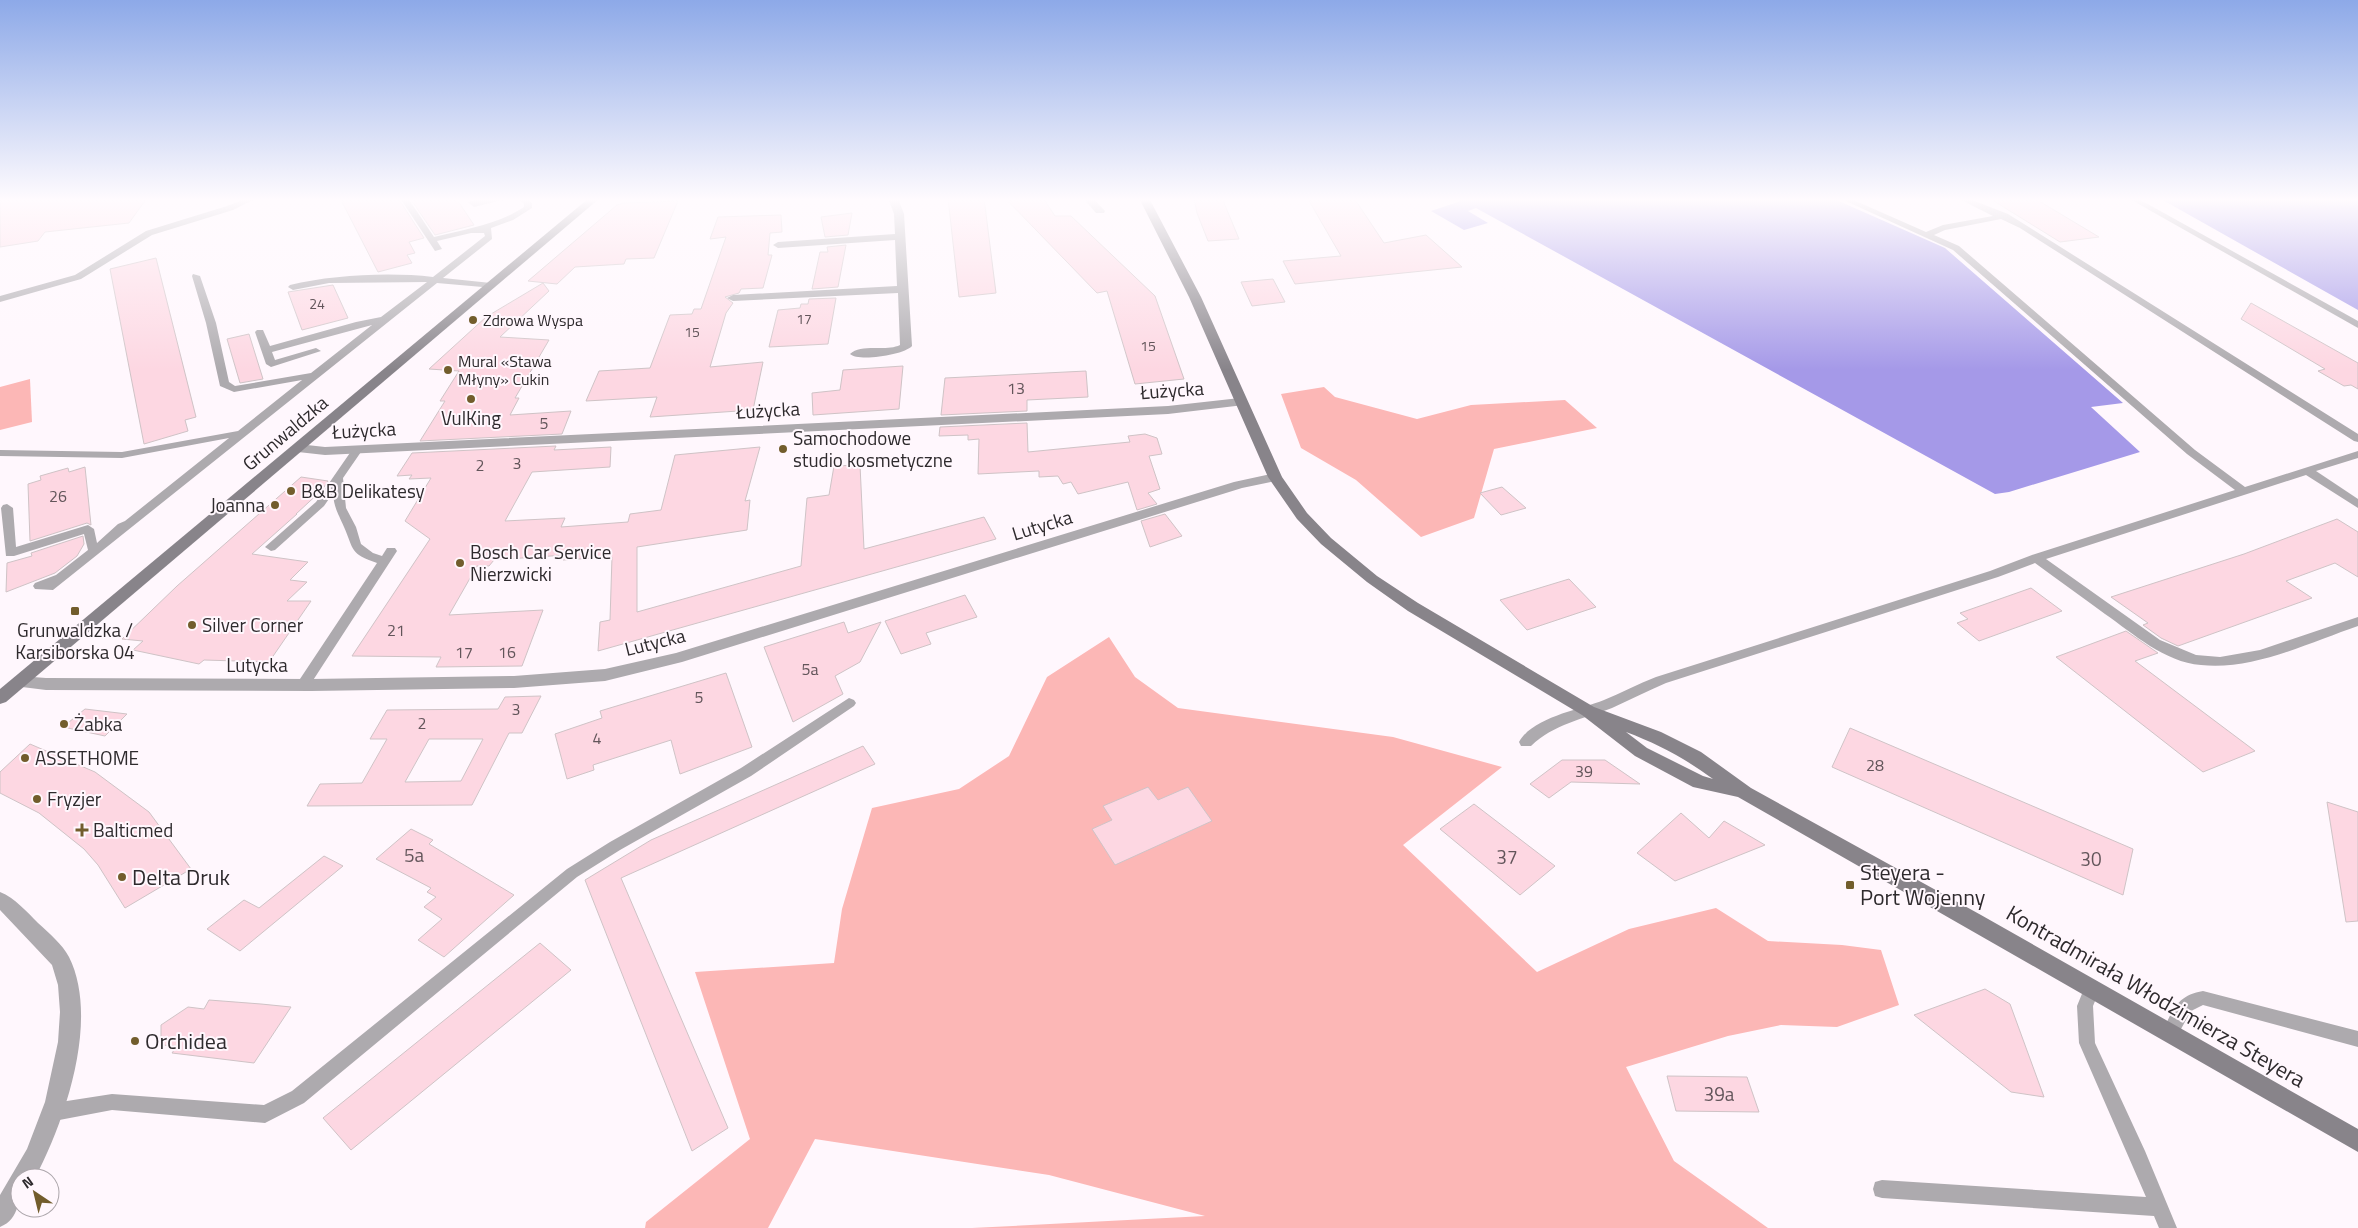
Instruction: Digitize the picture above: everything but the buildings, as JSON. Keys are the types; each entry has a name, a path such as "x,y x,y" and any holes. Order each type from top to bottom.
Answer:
{"street":[{"name":"Grunwaldzka","path":"0,698 527,255"},
{"path":"856,354 897,351 906,346 901,255"},
{"name":"Kontradmirała Włodzimierza Steyera","path":"1173,255 1195,298 1275,477 1287,496 1316,530 1372,579 1413,607 1588,711 1641,752 1699,782 1745,793 2358,1141"},
{"path":"733,298 904,289"},
{"name":"Łużycka","path":"298,448 325,451 1168,410 1240,402"},
{"name":"Lutycka","path":"20,682 46,684 303,684 514,682 605,675 677,658 1239,484 1275,477"},
{"path":"0,900 60,960 69,983 70,1013 67,1041 54,1112 29,1168"},
{"path":"0,1216 10,1200"}],"lane":[{"path":"0,299 78,277 113,255"},
{"path":"60,578 121,530 122,526 129,524 466,255"},
{"path":"1964,255 2191,452 2243,491"},
{"path":"2070,255 2358,439"},
{"path":"2234,255 2358,325"},
{"path":"196,276 211,323 224,384 234,389 314,376"},
{"path":"293,287 329,280 418,278 491,286"},
{"path":"266,350 358,324 385,320"},
{"path":"260,332 271,364 316,351"},
{"path":"0,453 122,455 226,435 243,434"},
{"path":"271,547 320,504 358,449"},
{"path":"1526,742 1540,728 1588,711 1660,680 1994,574 2036,558 2358,454"},
{"path":"2306,470 2358,504"},
{"path":"303,684 387,556 369,556 356,546 340,508 338,479"},
{"path":"7,508 10,553 88,529 94,552"},
{"path":"2036,558 2155,643 2176,655 2202,661 2241,660 2358,621"},
{"path":"54,1112 112,1102 265,1114 298,1097 572,874 615,846 746,772 849,703"},
{"path":"2092,989 2085,1006 2087,1043 2168,1228"},
{"path":"2170,1033 2186,1004 2192,999 2203,998 2358,1039"},
{"path":"1882,1189 2160,1207"}],"shaded area":[{"path":"1562,255 1953,255 2123,403 2091,407 2140,452 2009,492 1995,494"},
{"path":"2261,255 2358,255 2358,310"},
{"path":"30,379 32,422 0,430 0,387"},
{"path":"1324,387 1335,397 1417,419 1471,405 1565,400 1597,428 1494,449 1474,518 1421,537 1356,480 1301,448 1281,394"},
{"path":"1109,637 1135,677 1178,708 1393,737 1502,767 1403,845 1537,972 1629,929 1716,908 1768,941 1842,945 1881,950 1899,1005 1837,1027 1781,1025 1728,1036 1626,1067 1674,1161 1768,1228 972,1228 1205,1216 1049,1175 815,1139 768,1228 645,1228 646,1222 750,1139 695,972 834,963 842,909 872,808 959,789 1009,756 1047,677"}],"place":[{"name":"Zdrowa Wyspa","path":"473,320"},
{"name":"Mural «Stawa Młyny» Cukin","path":"448,370"},
{"name":"VulKing","path":"471,399"},
{"name":"Samochodowe studio kosmetyczne","path":"783,449"},
{"name":"B&B Delikatesy","path":"291,491"},
{"name":"Joanna","path":"275,505"},
{"name":"Bosch Car Service Nierzwicki","path":"460,563"},
{"name":"Grunwaldzka / Karsiborska 04","path":"75,611"},
{"name":"Silver Corner","path":"192,625"},
{"name":"Żabka","path":"64,724"},
{"name":"ASSETHOME","path":"25,758"},
{"name":"Fryzjer","path":"37,799"},
{"name":"Balticmed","path":"82,830"},
{"name":"Delta Druk","path":"122,877"},
{"name":"Steyera - Port Wojenny","path":"1850,885"},
{"name":"Orchidea","path":"135,1041"}]}
